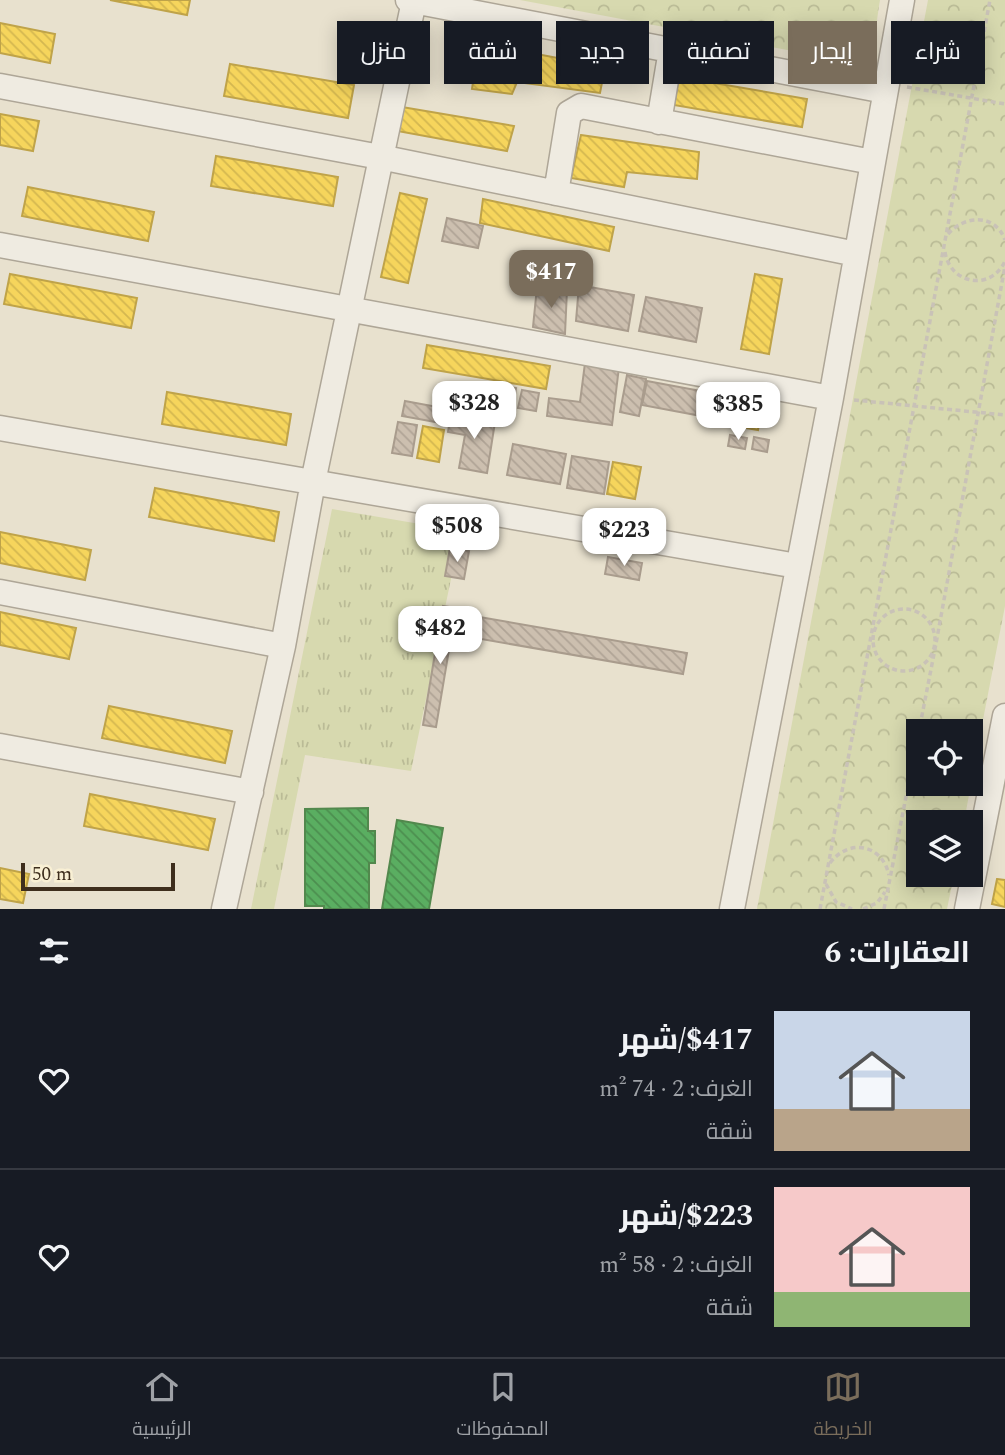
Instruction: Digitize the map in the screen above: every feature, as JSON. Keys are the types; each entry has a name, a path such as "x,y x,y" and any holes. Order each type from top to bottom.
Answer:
{"street":[{"path":"732,909 797,566 841,399 856,254 902,0"},
{"path":"224,909 283,646 313,482 350,311 411,1 663,48"},
{"path":"774,68 885,87"},
{"path":"659,122 665,84"},
{"path":"0,86 380,157 856,254"},
{"path":"556,193 569,113 580,106 872,162"},
{"path":"0,244 350,311 841,399"},
{"path":"0,428 797,566"},
{"path":"0,592 283,646"},
{"path":"967,909 993,840 1005,716"},
{"path":"0,746 251,792"}],"path":[{"path":"820,909 990,0"},
{"path":"885,87 1005,104"},
{"path":"1005,240 996,226 976,218 965,220 956,226 948,234 945,244 945,254 953,271 970,281 990,278 1005,263"},
{"path":"884,909 935,649 1005,263"},
{"path":"841,399 1005,415"},
{"path":"912,610 922,614 934,629 935,649 922,666 901,671 891,669 876,654 873,633 877,624 892,611 912,610"},
{"path":"852,909 836,902 826,883 826,872 836,855 844,849 864,847 881,857 887,866 888,886 877,903 863,909"}],"green space":[{"path":"520,0 880,0 877,21 788,21 788,50 774,48 774,21 663,21 663,27 649,24 649,21 632,21"},
{"path":"928,0 1005,0 1005,606 983,720 906,719 906,796 969,796 966,810 906,810 906,887 952,887 947,909 757,909 912,84 985,84 985,21 924,21"},
{"path":"332,509 461,531 411,771 305,755 274,909 251,909"}],"building: سكن":[{"path":"110,0 190,0 187,15"},
{"path":"0,23 55,34 50,63 0,53"},
{"path":"542,55 556,58 556,84 602,84 600,93 532,84 542,84"},
{"path":"230,64 354,85 348,118 224,96"},
{"path":"473,84 516,84 512,94 472,89"},
{"path":"678,84 720,84 807,99 802,127 674,105"},
{"path":"396,106 514,126 507,151 392,130"},
{"path":"0,114 39,121 33,151 0,145"},
{"path":"581,135 699,152 697,179 627,172 624,187 571,178"},
{"path":"216,156 338,177 333,206 211,186"},
{"path":"28,187 154,212 148,241 22,216"},
{"path":"400,193 427,199 408,283 381,277"},
{"path":"483,199 614,227 609,251 480,223"},
{"path":"10,274 137,298 131,328 4,304"},
{"path":"755,274 782,279 769,354 741,349"},
{"path":"427,345 550,366 546,389 423,368"},
{"path":"167,392 291,414 286,445 162,424"},
{"path":"734,400 762,405 758,430 729,425"},
{"path":"423,426 444,430 439,462 417,458"},
{"path":"613,462 641,467 635,499 607,494"},
{"path":"155,488 279,512 274,541 149,517"},
{"path":"0,532 91,550 85,580 0,563"},
{"path":"0,612 76,628 69,659 0,645"},
{"path":"109,706 232,731 225,763 102,738"},
{"path":"90,794 215,819 208,850 84,826"},
{"path":"0,868 29,874 23,903 0,899"},
{"path":"997,879 1005,880 1005,907 992,904"}],"building: مرافق عامة":[{"path":"368,808 368,831 375,831 375,863 369,863 369,909 324,909 324,906 305,906 305,809"},
{"path":"397,820 443,828 429,909 382,909"}],"building: أخرى":[{"path":"447,218 483,226 478,248 442,241"},
{"path":"579,285 634,295 628,331 576,321"},
{"path":"537,287 567,290 565,334 533,327"},
{"path":"646,297 702,308 696,342 639,331"},
{"path":"585,363 619,367 612,425 547,416 549,398 580,402"},
{"path":"627,375 646,379 639,416 620,412"},
{"path":"647,381 701,391 696,415 642,405"},
{"path":"477,383 492,386 490,400 475,397"},
{"path":"498,385 516,388 513,406 495,402"},
{"path":"705,389 729,393 724,422 700,418"},
{"path":"522,390 539,393 536,411 518,408"},
{"path":"405,401 443,408 441,423 402,416"},
{"path":"451,414 495,422 487,473 459,468 465,435 448,432"},
{"path":"398,422 417,425 412,456 392,453"},
{"path":"730,435 747,438 745,449 728,446"},
{"path":"754,437 769,440 767,452 752,449"},
{"path":"513,444 566,454 560,484 507,475"},
{"path":"572,456 609,462 604,494 567,488"},
{"path":"450,548 469,551 464,579 445,576"},
{"path":"608,557 642,563 639,580 605,574"},
{"path":"443,606 456,608 436,727 423,725"},
{"path":"468,615 687,653 683,674 464,636"}]}
